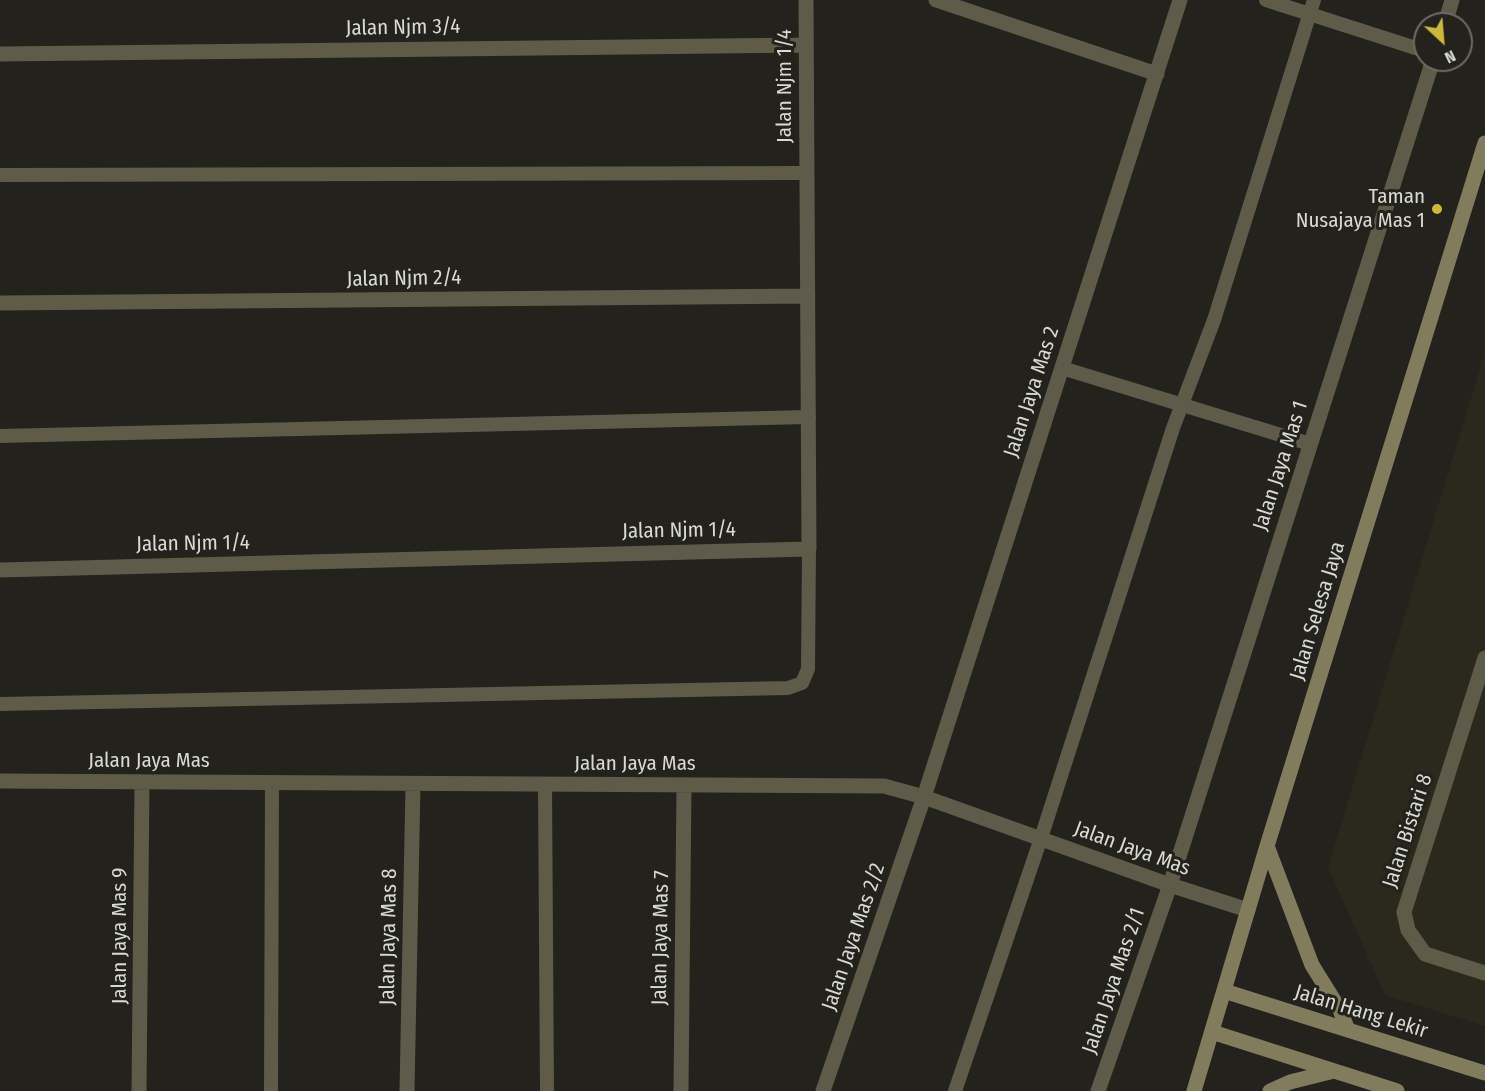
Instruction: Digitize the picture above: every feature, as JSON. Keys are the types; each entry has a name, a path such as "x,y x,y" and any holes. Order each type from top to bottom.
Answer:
{"street":[{"name":"Jalan Njm 1/4","path":"0,570 809,549 806,0"},
{"path":"936,0 1157,74"},
{"name":"Jalan Jaya Mas 2","path":"924,796 1180,0"},
{"name":"Jalan Njm 3/4","path":"0,54 806,45"},
{"name":"Jalan Jaya Mas 1","path":"1170,885 1429,72"},
{"name":"Jalan Selesa Jaya","path":"1194,1091 1267,846 1485,143"},
{"name":"Jalan Njm 2/4","path":"0,303 808,296"},
{"name":"Jalan Bistari 8","path":"1485,658 1404,912 1408,930 1425,954 1485,973"},
{"name":"Jalan Jaya Mas","path":"0,781 884,786 924,796 1170,885 1248,910"},
{"name":"Jalan Jaya Mas 9","path":"139,1091 142,782"},
{"name":"Jalan Jaya Mas 8","path":"408,1091 413,783"},
{"name":"Jalan Jaya Mas 7","path":"681,1091 684,785"},
{"name":"Jalan Jaya Mas 2/2","path":"823,1091 924,796"},
{"path":"1267,846 1312,965 1340,1010 1348,1030"},
{"name":"Jalan Jaya Mas 2/1","path":"1098,1091 1170,885"},
{"name":"Jalan Hang Lekir","path":"1224,991 1485,1073"},
{"path":"1212,1032 1397,1091"},
{"path":"1270,1091 1290,1082 1334,1071"}],"lane":[{"path":"1266,0 1312,7 1413,46"},
{"path":"955,1091 1041,838 1182,405 1214,320 1312,7"},
{"path":"0,175 807,173"},
{"path":"1062,368 1310,444"},
{"path":"0,436 809,417"},
{"path":"0,704 788,688 802,682 808,669 809,549"},
{"path":"272,783 272,1091"},
{"path":"545,784 547,1091"}],"shaded area":[{"path":"1485,352 1485,1026 1385,995 1328,867"}],"place":[{"name":"Taman Nusajaya Mas 1","path":"1437,209"}]}
